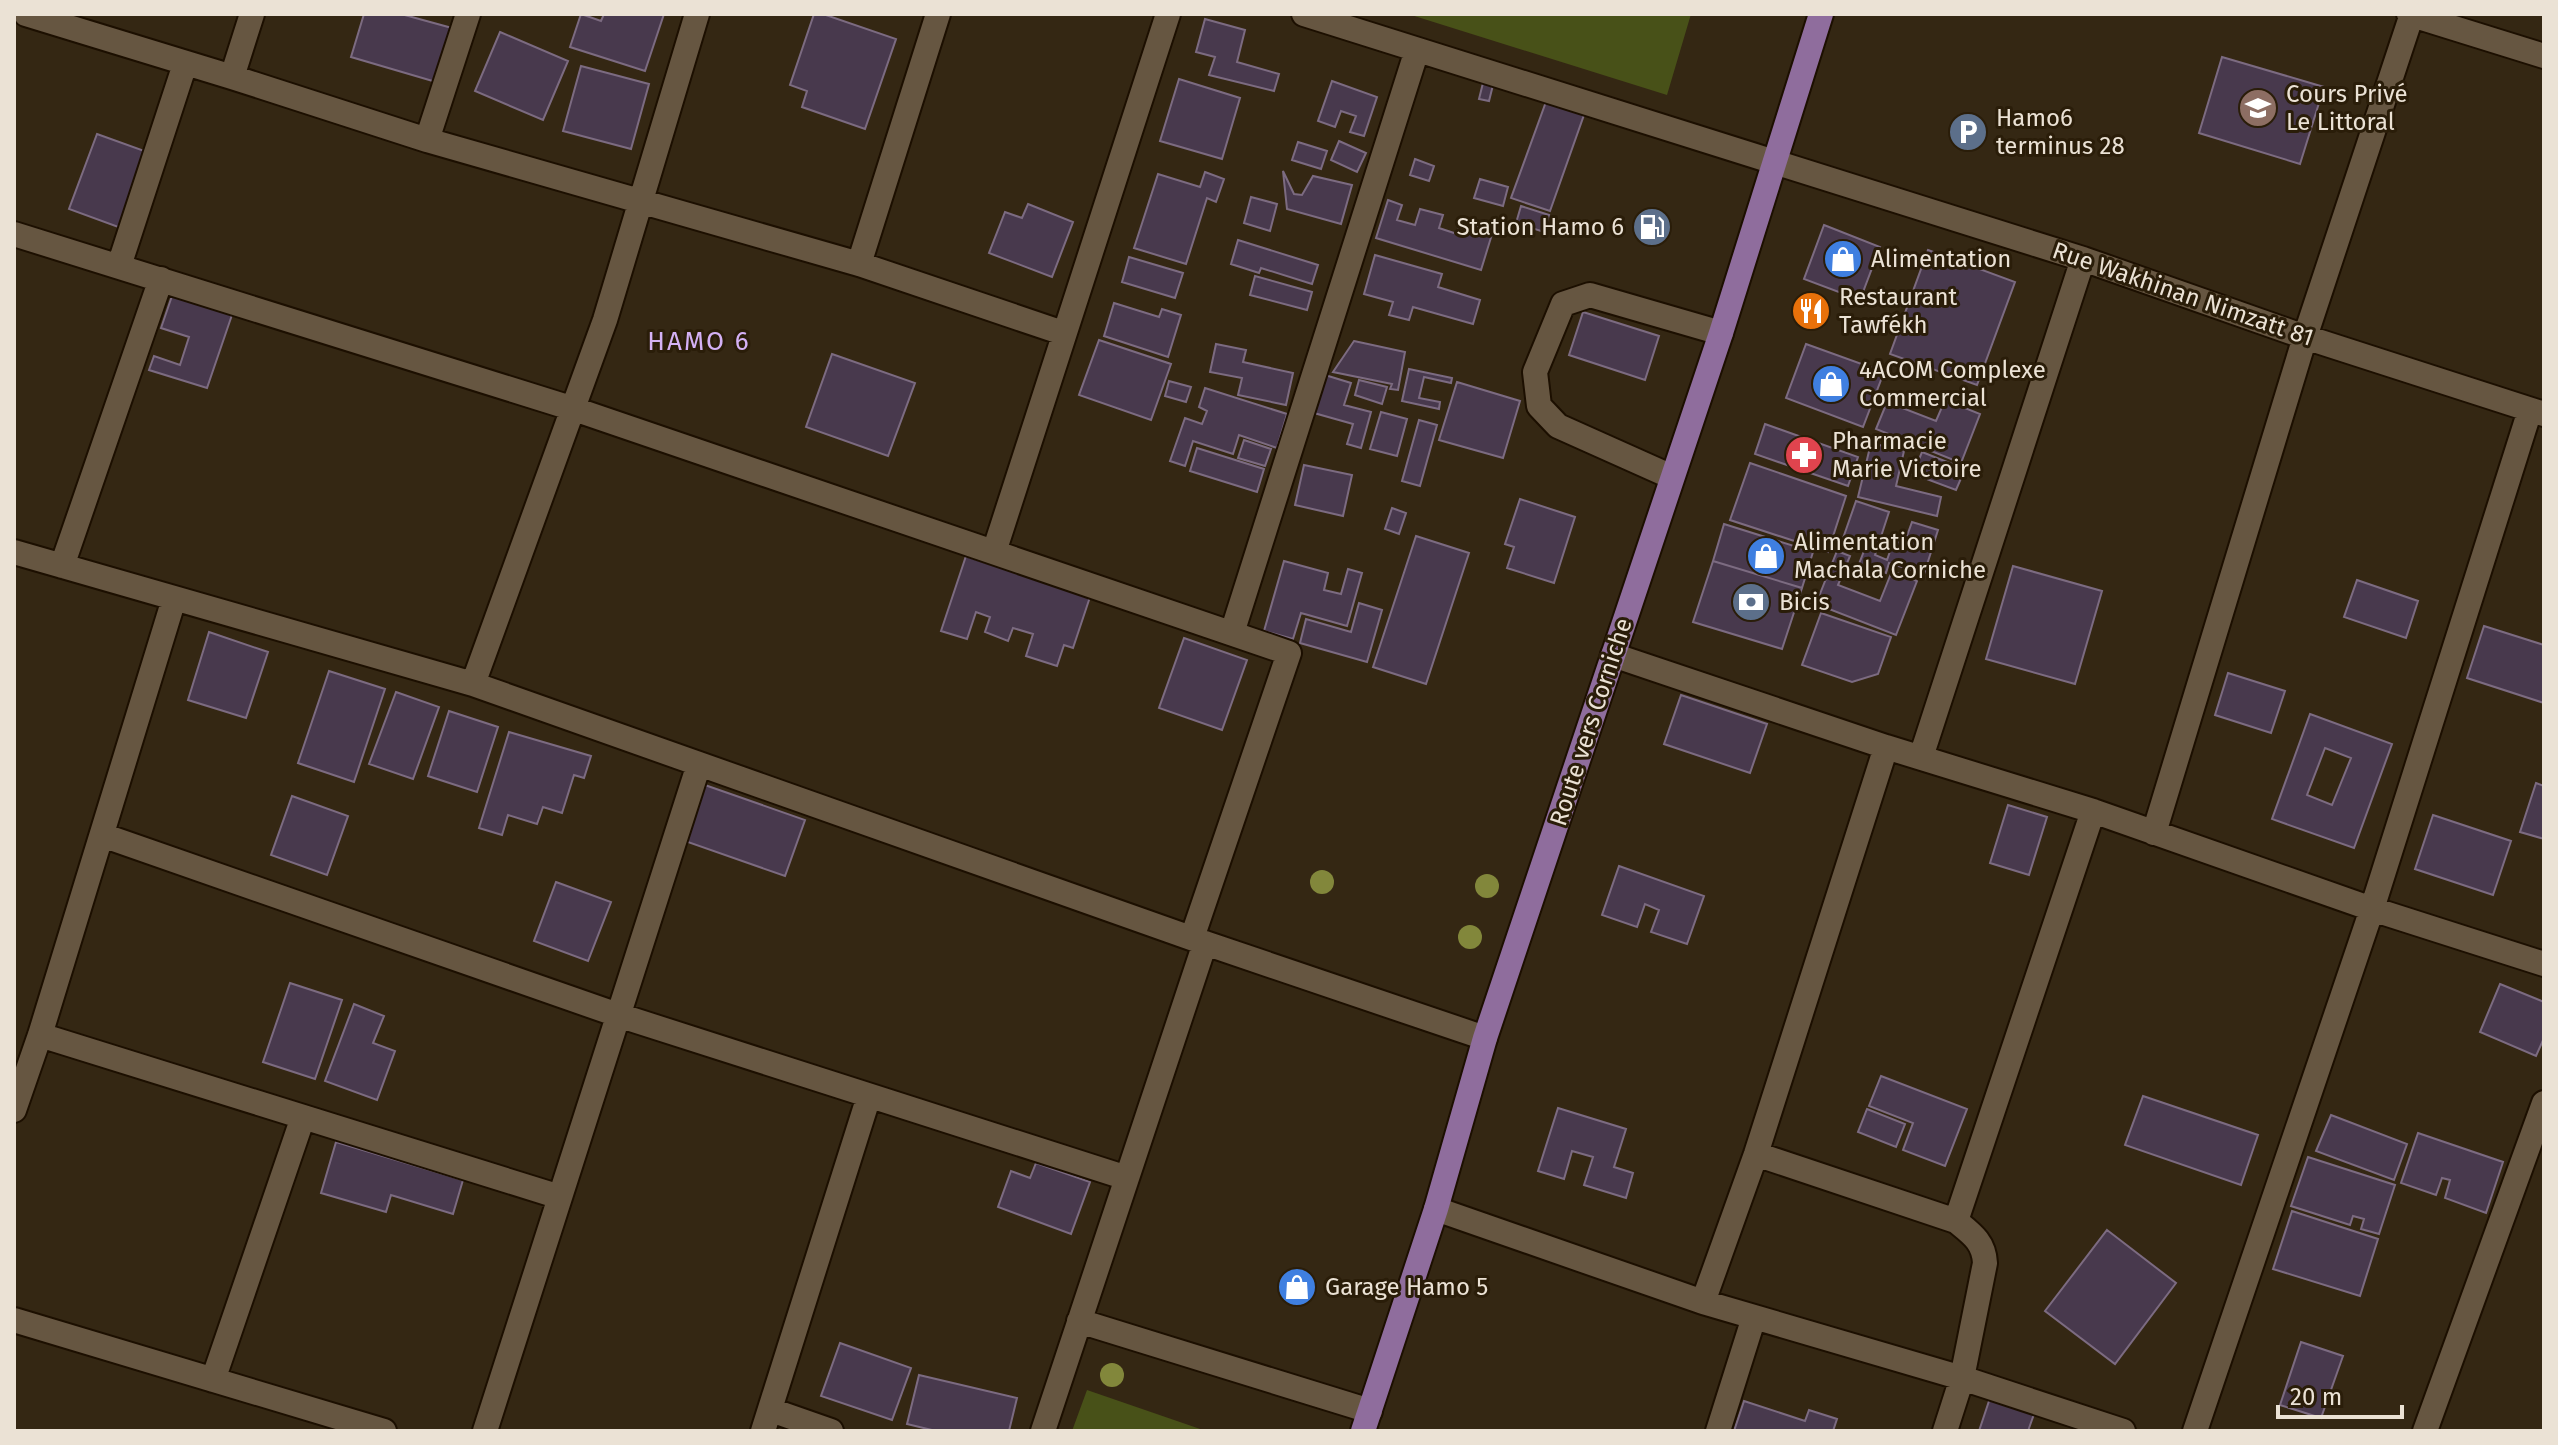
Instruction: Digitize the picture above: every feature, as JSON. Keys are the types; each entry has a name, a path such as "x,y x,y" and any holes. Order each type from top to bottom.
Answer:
{"main road":[{"name":"Route vers Corniche","path":"1366,1421 1436,1209 1485,1038 1721,333 1821,14"}],"street":[{"path":"26,14 427,140 859,264 1063,333"},
{"path":"232,77 252,14"},
{"path":"427,140 468,14"},
{"path":"473,684 574,409 642,203 697,14"},
{"path":"859,264 938,14"},
{"path":"994,552 1168,14"},
{"name":"Rue Wakhinan Nimzatt 81","path":"1304,14 2083,259 2305,337 2537,412"},
{"path":"2154,833 2305,337 2411,14 2544,56"},
{"path":"1232,633 1417,50"},
{"path":"119,266 185,64"},
{"path":"14,234 574,409 1289,653 1127,1178 1043,1431"},
{"path":"1921,757 2083,259"},
{"path":"62,566 161,279"},
{"path":"1672,477 1558,426 1539,406 1535,372 1563,304 1590,295 1721,333"},
{"path":"2195,1431 2537,412"},
{"path":"14,552 473,684 1198,941 1485,1038"},
{"path":"14,1110 40,1035 174,599"},
{"path":"1613,655 1886,747 2093,811 2372,909 2544,964"},
{"path":"1703,1302 1756,1154 1886,747"},
{"path":"485,1431 699,764"},
{"path":"1956,1221 2093,811"},
{"path":"102,835 618,1015 1127,1178"},
{"path":"40,1035 560,1197"},
{"path":"831,1431 767,1420 869,1096"},
{"path":"2425,1431 2544,1103"},
{"path":"213,1380 303,1117"},
{"path":"1756,1154 1956,1221 1980,1241 1985,1252 1985,1263 1962,1378 1945,1431"},
{"path":"1436,1209 1703,1302 1962,1378 2123,1431"},
{"path":"1718,1431 1754,1317"},
{"path":"14,1320 384,1431"},
{"path":"1079,1321 1366,1421"}],"green space":[{"path":"1408,14 1691,14 1667,95"},
{"path":"1087,1390 1206,1431 1072,1431"}],"building":[{"path":"364,14 401,14 452,28 436,82 351,57"},
{"path":"581,14 601,21 604,14 664,14 645,71 570,47"},
{"path":"814,14 823,14 896,39 865,129 802,107 807,91 790,85"},
{"path":"1205,19 1245,30 1237,62 1279,74 1274,91 1209,75 1215,57 1196,52"},
{"path":"500,32 568,61 543,120 475,91"},
{"path":"2222,57 2324,87 2300,164 2199,133"},
{"path":"581,66 649,84 631,149 563,131"},
{"path":"1179,79 1240,98 1222,159 1160,141"},
{"path":"1332,81 1377,97 1364,136 1350,132 1356,116 1341,111 1335,127 1318,121"},
{"path":"1483,83 1493,85 1489,101 1479,99"},
{"path":"1547,99 1585,112 1550,211 1511,198"},
{"path":"97,134 150,153 121,228 69,209"},
{"path":"1339,141 1366,153 1357,172 1331,160"},
{"path":"1298,142 1327,151 1321,169 1292,160"},
{"path":"1415,159 1434,166 1429,181 1410,175"},
{"path":"1283,171 1294,194 1302,195 1313,176 1352,185 1341,224 1287,209"},
{"path":"1205,172 1224,179 1216,202 1207,198 1186,264 1134,248 1158,174 1200,187"},
{"path":"1480,179 1508,187 1503,206 1474,198"},
{"path":"1251,197 1277,204 1270,231 1244,223"},
{"path":"1388,200 1402,205 1397,220 1415,225 1420,209 1443,215 1439,228 1457,234 1461,221 1493,231 1481,270 1376,238"},
{"path":"1028,204 1073,222 1052,277 989,253 1005,212 1022,218"},
{"path":"1521,206 1549,215 1544,232 1516,223"},
{"path":"1824,225 1880,247 1860,300 1804,279"},
{"path":"1238,240 1318,265 1312,284 1261,268 1259,273 1231,264"},
{"path":"1928,250 2015,282 1977,385 1890,354"},
{"path":"1375,255 1442,274 1438,287 1480,300 1473,324 1413,307 1409,320 1389,315 1393,302 1364,294"},
{"path":"1129,257 1183,273 1175,298 1122,282"},
{"path":"1255,276 1312,292 1307,310 1250,295"},
{"path":"173,293 233,312 207,388 149,370 154,356 180,365 189,337 161,328"},
{"path":"1114,303 1159,317 1162,309 1181,315 1168,357 1104,336"},
{"path":"1583,312 1659,336 1645,380 1569,355"},
{"path":"1099,340 1171,364 1151,420 1079,395"},
{"path":"1354,341 1405,352 1398,390 1390,389 1392,384 1333,372"},
{"path":"1216,344 1246,350 1243,362 1293,373 1286,405 1238,395 1242,378 1210,372"},
{"path":"1806,344 1884,372 1863,427 1786,398"},
{"path":"832,354 915,383 888,456 806,427"},
{"path":"1409,369 1452,378 1451,383 1424,377 1419,398 1440,402 1439,409 1402,401"},
{"path":"1325,375 1351,383 1344,405 1371,412 1361,448 1347,444 1353,424 1314,413"},
{"path":"1359,380 1387,387 1382,404 1355,395"},
{"path":"1169,381 1191,387 1186,402 1165,396"},
{"path":"1457,382 1520,401 1503,458 1439,440"},
{"path":"1205,388 1287,414 1277,448 1239,435 1233,454 1193,441 1185,466 1170,461 1185,418 1202,424 1207,411 1199,407"},
{"path":"1945,400 1980,414 1961,463 1876,429 1887,402 1936,421"},
{"path":"1381,412 1407,419 1397,456 1370,449"},
{"path":"1419,420 1437,425 1420,486 1402,481"},
{"path":"1765,424 1858,457 1848,486 1755,454"},
{"path":"1244,440 1271,449 1265,466 1238,458"},
{"path":"1871,443 1904,451 1896,486 1941,497 1937,516 1858,497"},
{"path":"1197,448 1264,469 1257,492 1190,471"},
{"path":"1922,452 1965,469 1956,490 1913,474"},
{"path":"1750,463 1846,496 1828,552 1730,520"},
{"path":"1304,465 1352,475 1343,516 1295,505"},
{"path":"1520,499 1575,517 1554,583 1507,568 1514,547 1505,544"},
{"path":"1856,501 1889,512 1875,555 1887,560 1894,540 1904,544 1912,522 1938,530 1924,574 1889,563 1886,573 1859,564 1864,551 1841,544"},
{"path":"1392,508 1406,513 1399,534 1385,529"},
{"path":"1724,524 1813,552 1802,588 1713,561"},
{"path":"1416,536 1469,553 1426,684 1373,667"},
{"path":"1837,551 1850,556 1838,585 1880,601 1892,571 1917,581 1896,635 1816,604"},
{"path":"966,556 1090,597 1073,648 1064,645 1057,666 1026,656 1033,634 1013,628 1008,641 985,632 990,617 976,612 967,639 941,631"},
{"path":"1284,561 1328,573 1324,590 1341,594 1348,569 1362,573 1347,626 1301,613 1293,639 1264,631"},
{"path":"1713,561 1802,588 1782,649 1693,622"},
{"path":"2013,566 2102,591 2075,684 1986,659"},
{"path":"2357,580 2418,601 2406,638 2344,617"},
{"path":"1359,603 1382,610 1367,662 1300,643 1306,619 1351,632"},
{"path":"1821,613 1891,637 1878,674 1852,682 1802,665"},
{"path":"2484,626 2544,645 2544,703 2467,678"},
{"path":"209,632 268,652 246,718 188,700"},
{"path":"1184,638 1247,660 1222,730 1159,708"},
{"path":"329,671 385,689 354,782 298,763"},
{"path":"2228,673 2285,691 2271,733 2215,715"},
{"path":"396,692 439,707 413,779 369,764"},
{"path":"1681,695 1767,724 1750,773 1664,744"},
{"path":"449,711 498,727 477,792 428,776"},
{"path":"2310,714 2392,744 2354,848 2272,819","holes":["2325,748 2351,758 2332,805 2307,795"]},
{"path":"509,732 591,756 584,778 574,775 562,813 543,807 537,824 508,815 502,835 479,828"},
{"path":"2536,783 2544,786 2544,839 2520,832"},
{"path":"702,784 805,820 785,876 682,840"},
{"path":"292,796 348,816 327,875 271,855"},
{"path":"2008,805 2047,817 2029,875 1990,863"},
{"path":"2433,815 2511,841 2493,895 2415,869"},
{"path":"1619,866 1704,896 1687,944 1651,932 1659,910 1645,904 1637,927 1602,915"},
{"path":"556,882 611,902 588,961 534,941"},
{"path":"290,983 342,1000 315,1079 263,1062"},
{"path":"2500,984 2544,1002 2544,1038 2536,1056 2480,1032"},
{"path":"354,1004 384,1016 373,1043 395,1051 377,1100 325,1081"},
{"path":"1881,1076 1967,1109 1945,1166 1903,1150 1913,1123 1869,1106"},
{"path":"2143,1096 2258,1135 2241,1185 2125,1145"},
{"path":"1558,1108 1626,1129 1614,1167 1633,1173 1626,1198 1584,1185 1593,1157 1572,1151 1564,1179 1538,1171"},
{"path":"1867,1109 1905,1124 1896,1147 1858,1132"},
{"path":"2331,1115 2407,1144 2394,1180 2316,1151"},
{"path":"2418,1133 2503,1162 2486,1213 2445,1198 2450,1180 2442,1178 2436,1195 2401,1183"},
{"path":"336,1142 463,1180 453,1214 391,1195 386,1212 321,1193"},
{"path":"2308,1157 2395,1185 2379,1234 2361,1229 2364,1219 2353,1216 2350,1225 2291,1206"},
{"path":"1036,1163 1090,1182 1071,1234 998,1207 1011,1171 1030,1178"},
{"path":"2292,1211 2378,1239 2360,1296 2273,1269"},
{"path":"2107,1230 2176,1283 2115,1364 2045,1311"},
{"path":"2301,1342 2343,1356 2321,1418 2280,1405"},
{"path":"840,1343 911,1368 892,1420 821,1396"},
{"path":"919,1375 1017,1398 1009,1431 936,1431 907,1424"},
{"path":"1990,1398 2034,1414 2028,1431 1979,1431"},
{"path":"1744,1401 1805,1421 1809,1410 1837,1419 1833,1431 1734,1431"}],"place":[{"name":"Cours Privé Le Littoral","path":"2258,108"},
{"name":"Hamo6 terminus 28","path":"1968,132"},
{"name":"Station Hamo 6","path":"1652,227"},
{"name":"Alimentation","path":"1843,259"},
{"name":"Restaurant Tawfékh","path":"1811,311"},
{"name":"4ACOM Complexe Commercial","path":"1831,384"},
{"name":"Pharmacie Marie Victoire","path":"1804,455"},
{"name":"Alimentation Machala Corniche","path":"1766,556"},
{"name":"Bicis","path":"1751,602"},
{"name":"Garage Hamo 5","path":"1297,1287"}],"district":[{"name":"HAMO 6","path":"699,341"}]}
